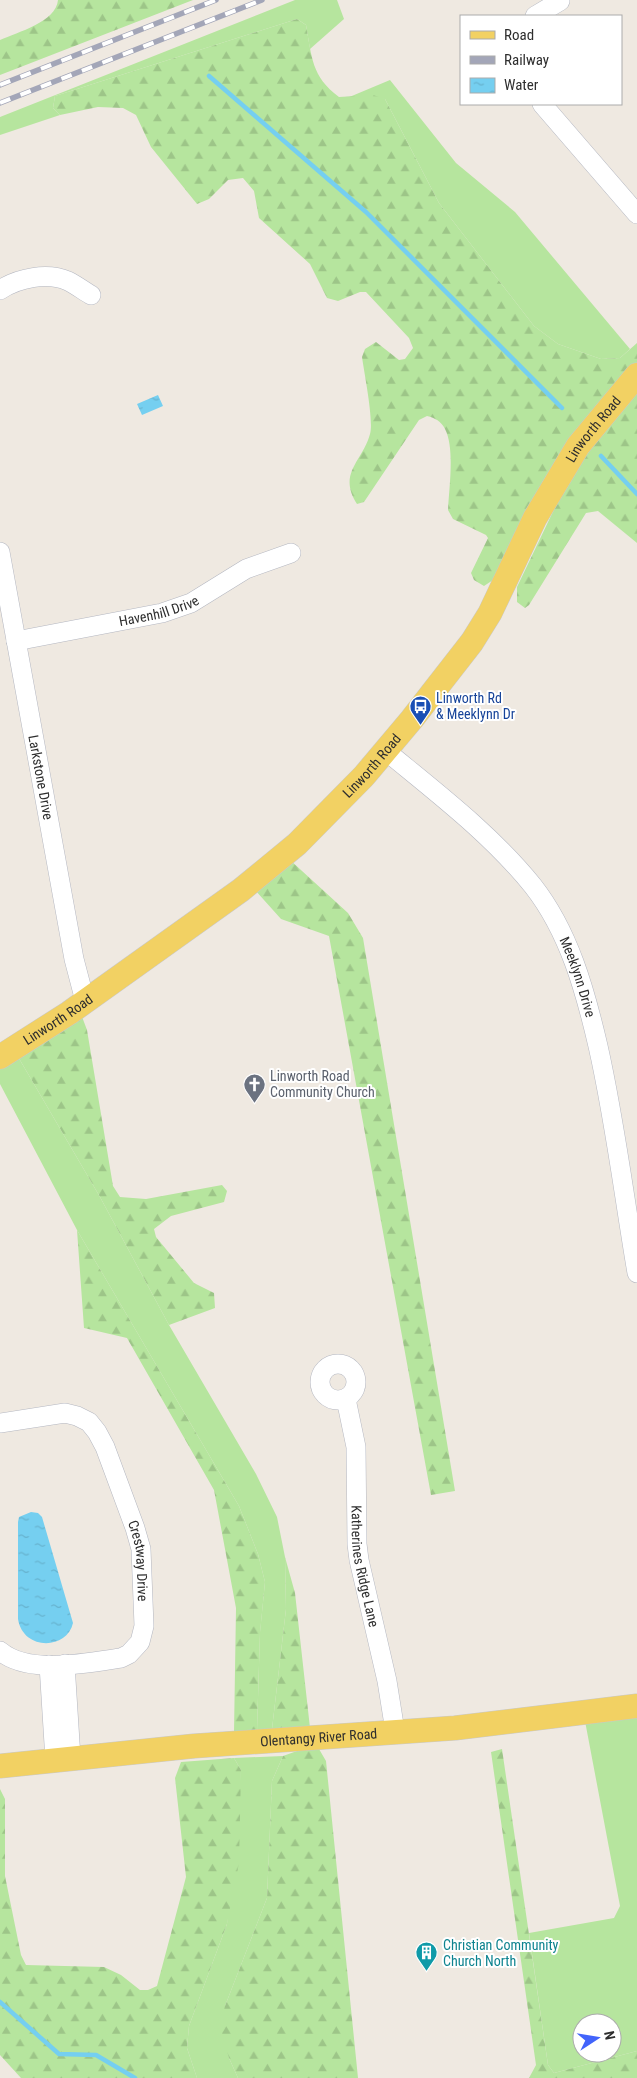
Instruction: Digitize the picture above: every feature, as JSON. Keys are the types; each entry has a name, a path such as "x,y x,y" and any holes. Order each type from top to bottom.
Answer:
{"main road":[{"name":"Linworth Road","path":"0,1058 85,1001 241,890 282,858 344,797 386,751 472,642 490,613 535,518 578,446 637,375"},
{"name":"Olentangy River Road","path":"0,1766 194,1746 455,1728 637,1706"}],"street":[{"path":"537,15 560,1"},
{"path":"543,105 637,214"},
{"path":"0,290 23,279 41,277 66,281 91,295"},
{"name":"Larkstone Drive","path":"0,552 74,959 85,1001"},
{"name":"Havenhill Drive","path":"16,641 162,613 191,602 246,569 291,553"},
{"name":"Meeklynn Drive","path":"386,751 454,807 509,858 534,888 564,937 586,996 608,1090 637,1273"},
{"name":"Katherines Ridge Lane","path":"346,1399 356,1447 357,1544 359,1560 388,1681 395,1731"},
{"name":"Crestway Drive","path":"0,1423 65,1413 77,1416 88,1422 97,1432 105,1447 141,1549 144,1626 140,1642 129,1654 121,1658 57,1665 17,1662 0,1650"},
{"path":"57,1665 63,1759"}],"green space":[{"path":"58,0 193,0 0,75 0,40 26,30 44,20 56,8"},
{"path":"295,0 337,0 344,19 310,49 306,25 297,19 55,96 53,108 60,115 0,135 0,117"},
{"path":"297,19 306,25 314,65 330,89 339,97 373,95 385,99 439,203 534,326 558,344 601,359 620,358 637,343 637,365 496,578 484,586 474,580 471,573 488,538 486,535 453,519 448,510 451,468 450,447 445,429 438,420 427,416 419,420 364,502 357,504 352,493 350,475 367,443 371,428 370,408 362,357 365,349 376,342 399,360 405,359 413,348 409,338 366,292 360,292 338,301 327,298 310,264 259,218 254,191 243,178 228,180 209,199 197,204 151,147 136,115 123,108 98,107 60,115 53,108 55,96"},
{"path":"390,80 456,163 515,212 630,349 620,358 601,359 558,344 534,326 439,203 385,99 347,98"},
{"path":"637,389 637,543 598,511 586,513 529,605 525,608 517,602 517,587 570,476"},
{"path":"290,860 348,913 363,938 455,1491 431,1495 329,936 281,919 255,890"},
{"path":"81,1014 87,1030 113,1186 120,1197 146,1199 222,1185 227,1191 224,1202 171,1216 154,1229 156,1237 194,1283 214,1293 215,1308 169,1325 100,1197 17,1055"},
{"path":"17,1055 100,1197 169,1325 256,1474 277,1517 285,1557 286,1609 272,1729 257,1730 260,1632 265,1582 258,1554 239,1506 77,1230 0,1084 0,1066"},
{"path":"77,1230 239,1506 258,1554 265,1582 260,1633 257,1730 234,1732 236,1608 214,1490 127,1338 84,1328"},
{"path":"285,1557 295,1593 310,1728 272,1729 286,1609"},
{"path":"637,1713 637,2051 622,2055 622,2013 572,2013 572,2063 592,2063 554,2073 548,2065 529,1933 614,1918 620,1906 585,1721"},
{"path":"319,1749 326,1761 358,2078 238,2078 229,2058 220,2026 225,2006 267,1898 272,1781 283,1756 297,1751"},
{"path":"502,1749 548,2065 554,2073 592,2063 622,2063 622,2055 637,2051 637,2078 529,2078 536,2065 491,1752"},
{"path":"283,1756 272,1781 267,1898 225,2006 229,2058 238,2078 197,2078 187,2048 189,2026 227,1924 241,1770 234,1758"},
{"path":"234,1758 241,1770 239,1863 227,1924 189,2026 187,2048 197,2078 21,2078 0,2055 0,1789 5,1799 5,1876 21,1955 26,1965 104,1967 121,1975 140,1990 148,1990 157,1986 186,1877 175,1778 181,1762"}],"water":[{"path":"158,395 163,406 142,415 137,404"},
{"path":"31,1512 38,1513 42,1517 73,1623 69,1632 63,1638 54,1642 45,1643 28,1637 18,1619 18,1522 19,1517"}],"waterway":[{"path":"209,76 366,212 562,408"},
{"path":"601,456 637,494"},
{"path":"0,2002 59,2054 96,2055 135,2078"}],"railway":[{"path":"0,85 216,0"},
{"path":"0,103 262,0"}],"place":[{"name":"Linworth Rd & Meeklynn Dr","path":"420,725"},
{"name":"Linworth Road Community Church","path":"254,1103"},
{"name":"Christian Community Church North","path":"427,1972"}]}
